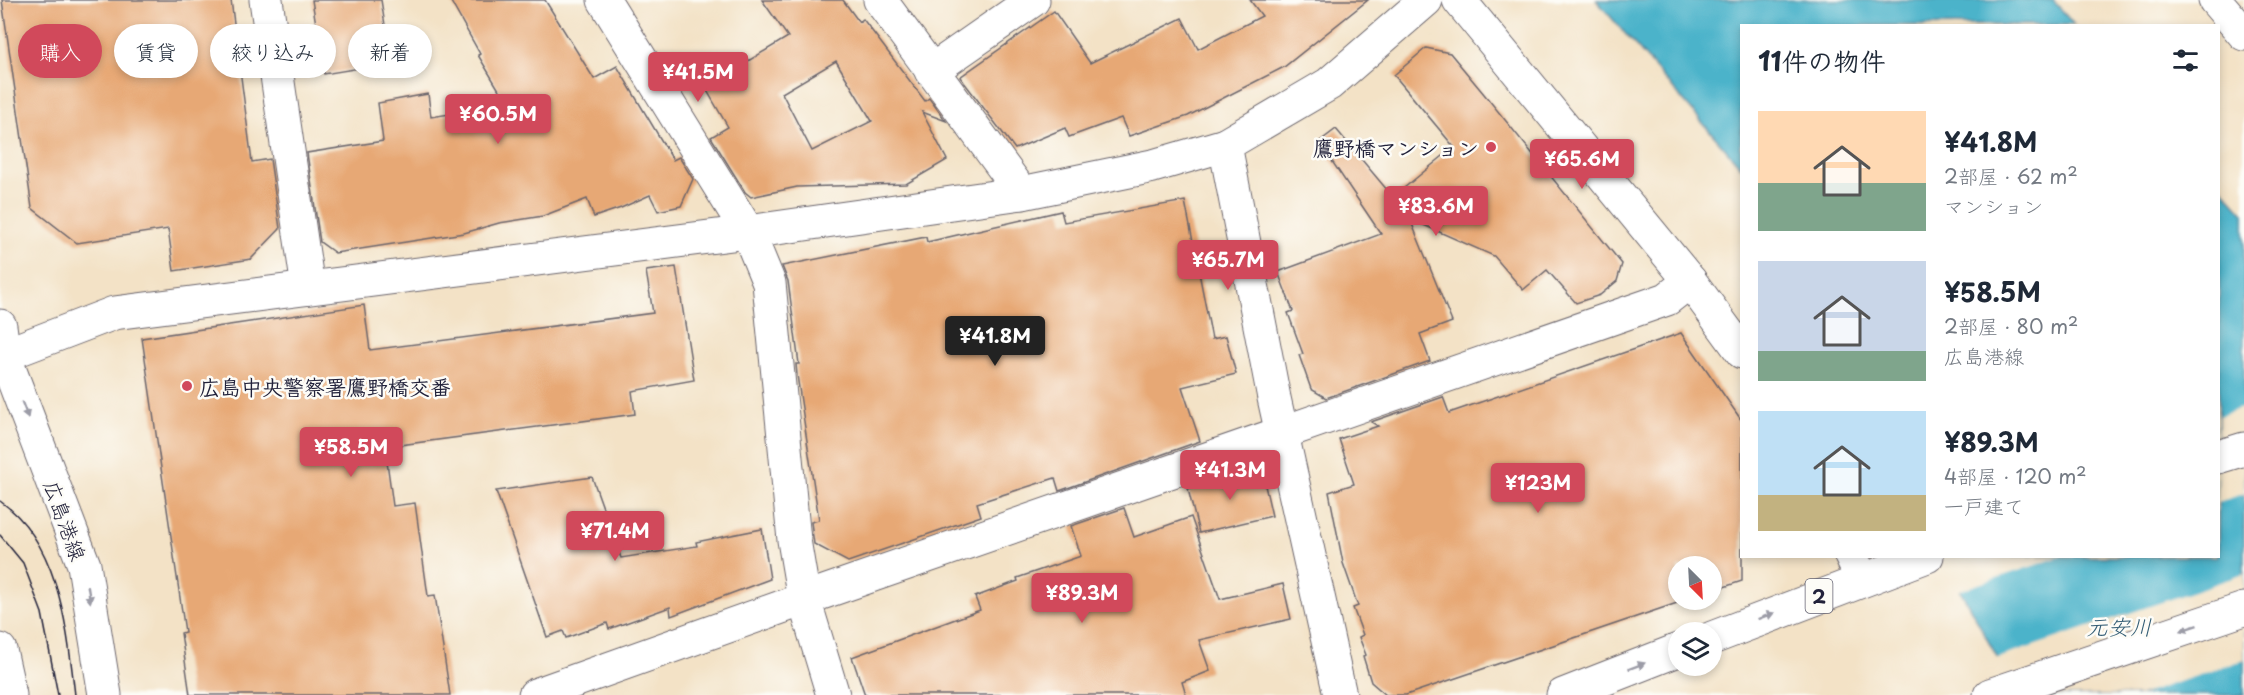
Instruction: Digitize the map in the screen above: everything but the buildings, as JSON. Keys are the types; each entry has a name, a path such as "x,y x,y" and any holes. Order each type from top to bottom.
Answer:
{"main road":[{"path":"266,0 308,288"},
{"path":"604,0 748,232 769,283 794,540 804,599 834,695"},
{"path":"880,0 1022,193"},
{"path":"931,71 1033,0"},
{"path":"1,349 114,313 748,232 1022,193 1153,166 1226,145 1329,84 1426,0"},
{"path":"1459,0 1690,281 1740,349"},
{"path":"2215,0 2244,34"},
{"path":"1226,145 1282,434 1340,695"},
{"path":"535,695 1667,299 1690,281"},
{"name":"広島港線","path":"1,349 84,565 105,695"},
{"path":"2220,456 2244,448"},
{"name":"2","path":"1722,633 1856,568 1915,558"},
{"path":"1997,692 2244,609"},
{"path":"0,650 10,695"},
{"path":"1563,695 1668,654"}],"water":[{"path":"1596,0 2053,0 2073,24 1740,24 1740,166"},
{"name":"元安川","path":"2220,186 2244,213 2244,695 2018,695 1943,558 2220,558"}],"pier":[{"path":"2244,407 2244,494 2220,501 2220,416"},
{"path":"1940,558 2056,558 1958,591"},
{"path":"2244,574 2244,660 2140,695 2014,695 1995,659"}],"tram line":[{"path":"0,501 20,519 36,540 48,563 64,616 75,695"},
{"path":"0,535 23,563 42,613 58,695"}],"place":[{"name":"鷹野橋マンション","path":"1491,147"},
{"name":"広島中央警察署鷹野橋交番","path":"187,386"}]}
